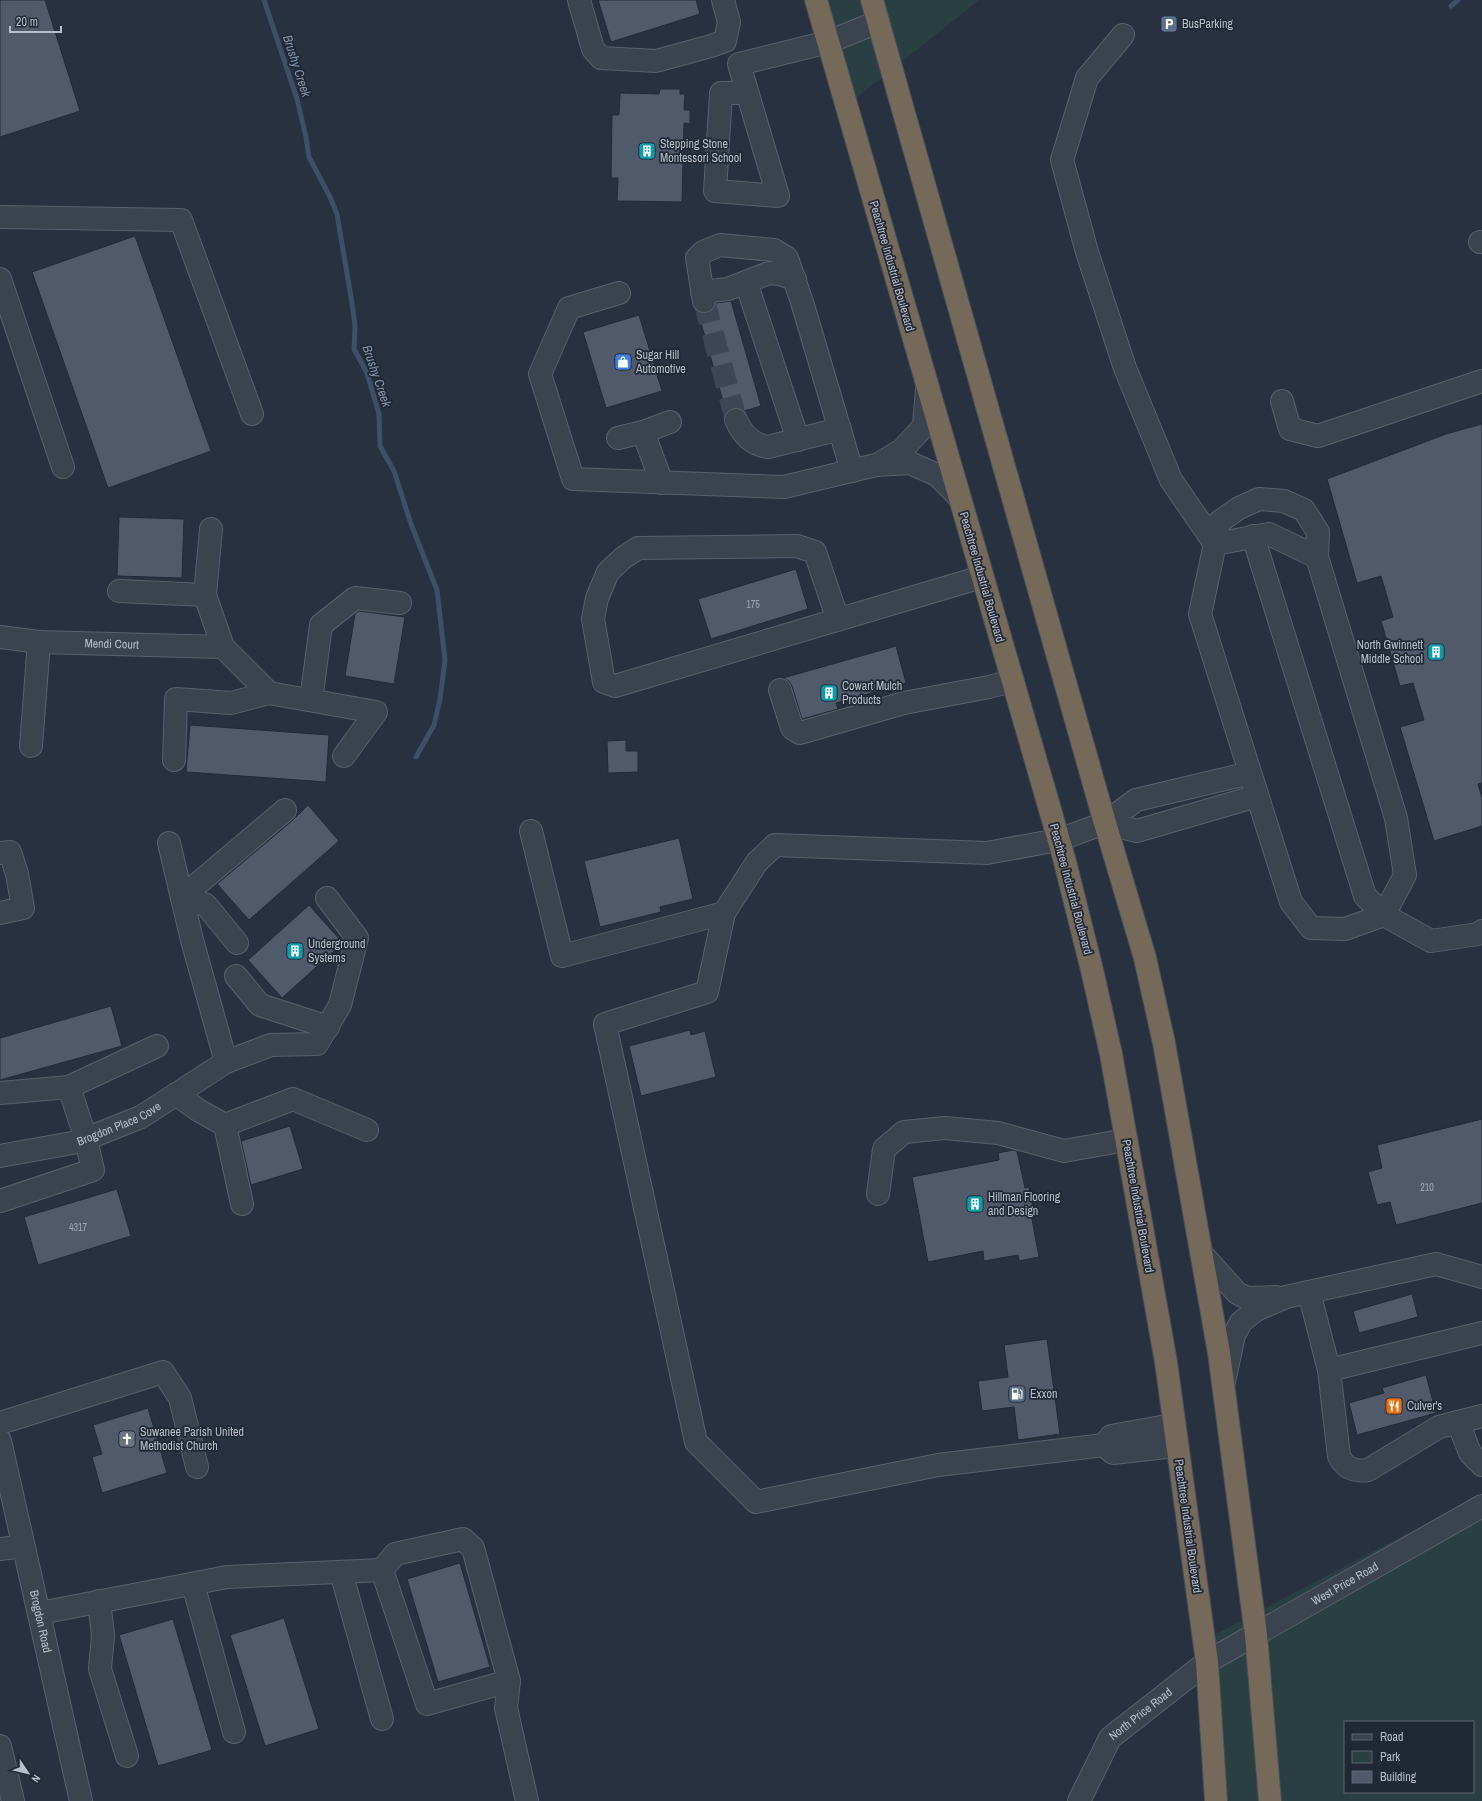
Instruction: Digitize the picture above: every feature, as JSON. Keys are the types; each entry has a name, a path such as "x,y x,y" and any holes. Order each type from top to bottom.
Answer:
{"highway":[{"name":"Peachtree Industrial Boulevard","path":"816,0 1058,840 1092,970 1111,1054 1166,1362 1207,1662 1216,1801"},
{"path":"872,0 1105,823 1145,958 1164,1043 1223,1385 1256,1635 1270,1801"}],"street":[{"path":"579,0 593,49 602,58 656,61 711,46 725,40"},
{"path":"723,0 729,22 725,40"},
{"path":"747,94 721,93 715,191 778,196 739,64 828,42 878,22"},
{"path":"1123,35 1087,78 1062,160 1087,252 1125,368 1171,480 1215,544"},
{"path":"725,40 748,62"},
{"path":"0,217 181,220 252,414"},
{"path":"795,280 780,274 770,273 728,289 703,296 697,258 703,252 720,246 774,250 787,258 795,280 852,471"},
{"path":"0,279 63,467"},
{"path":"746,282 798,440"},
{"path":"618,293 569,308 540,374 573,479 784,487 876,465 910,463 937,475 958,496"},
{"path":"1282,401 1290,429 1318,436 1482,382"},
{"path":"876,465 902,450 924,426 927,388"},
{"path":"736,420 744,434 756,445 768,447 840,429"},
{"path":"618,438 643,432 670,422"},
{"path":"643,432 662,483"},
{"path":"1259,499 1284,501 1304,510 1318,532 1317,557 1396,818 1404,875 1384,916 1345,929 1310,928 1291,902 1200,614 1219,522 1239,508 1259,499"},
{"path":"211,529 205,595 223,647 269,693"},
{"path":"1215,544 1269,534 1317,557"},
{"path":"1253,536 1365,896 1384,916 1431,941 1478,934 1482,931"},
{"path":"838,620 815,552 797,546 638,548 623,558 608,572 597,598 593,619 604,682 615,686 838,620 982,577"},
{"path":"119,591 205,595"},
{"path":"311,700 321,625 355,598 400,603"},
{"name":"Mendi Court","path":"0,637 39,642 223,647"},
{"path":"31,746 39,642"},
{"path":"780,690 792,728 800,733 904,703 989,687 1012,681"},
{"path":"174,760 176,699 232,703 269,693 376,712 344,756"},
{"path":"1176,1436 1166,1447 1113,1453 1104,1445 938,1465 756,1502 696,1442 605,1024 707,992 724,914 757,862 775,846 987,853 1058,840 1105,823 1136,800 1250,773"},
{"path":"1105,823 1137,832 1258,796"},
{"path":"182,897 285,810"},
{"path":"532,831 562,956 724,914"},
{"path":"169,843 226,1062"},
{"path":"0,853 10,852 17,874 23,908 0,913"},
{"path":"182,897 206,905 238,943"},
{"path":"236,976 260,1005 328,1027 340,1005 357,938 327,898"},
{"name":"Brogdon Place Cove","path":"0,1156 78,1142 86,1139 141,1117 226,1062 271,1045 317,1044 328,1027"},
{"path":"0,1093 69,1087 157,1046"},
{"path":"0,1201 93,1170 86,1139 69,1087"},
{"path":"176,1094 198,1110 225,1125 242,1204"},
{"path":"225,1125 292,1099 366,1130"},
{"path":"878,1194 884,1149 904,1132 945,1128 998,1133 1064,1151 1126,1140"},
{"path":"1201,1253 1237,1293 1247,1298 1286,1297 1436,1264 1482,1278"},
{"path":"1309,1292 1329,1370 1339,1456 1346,1466 1354,1470 1368,1470 1439,1426 1482,1416"},
{"path":"1223,1385 1234,1335 1241,1322 1256,1310 1286,1297"},
{"path":"1329,1370 1482,1333"},
{"path":"0,1423 163,1372 180,1398 197,1467"},
{"path":"1458,1422 1470,1453 1482,1465"},
{"name":"Brogdon Road","path":"0,1442 23,1546 40,1613 81,1801"},
{"name":"West Price Road","path":"1207,1662 1482,1506"},
{"path":"40,1613 227,1577 382,1570 395,1554 463,1539 473,1548 509,1681 506,1708 527,1801"},
{"path":"0,1549 23,1546"},
{"path":"382,1570 427,1704 509,1681"},
{"path":"341,1572 382,1720"},
{"path":"193,1584 234,1732"},
{"path":"99,1601 103,1635 100,1669 127,1756"},
{"name":"North Price Road","path":"1079,1801 1110,1738 1207,1662"},
{"path":"0,1746 13,1801"}],"green space":[{"path":"810,0 979,0 840,111"},
{"path":"1482,1494 1482,1801 1213,1801 1199,1643"}],"building":[{"path":"0,0 45,0 80,111 0,137"},
{"path":"598,0 696,0 700,14 611,42"},
{"name":"Stepping Stone Montessori School","path":"660,89 680,89 680,94 685,94 684,110 690,110 690,124 684,123 682,202 617,201 618,178 611,178 612,115 619,115 620,93 659,94"},
{"path":"135,236 211,451 108,488 32,272"},
{"path":"731,301 761,406 744,411 736,408 726,412 698,312 706,313 712,310 716,303"},
{"name":"Sugar Hill Automotive","path":"639,315 662,391 606,408 583,332"},
{"name":"North Gwinnett Middle School","path":"1482,424 1482,783 1478,784 1482,798 1482,826 1434,841 1400,727 1424,720 1413,683 1400,686 1381,621 1393,617 1381,576 1357,583 1327,479 1446,434"},
{"path":"119,517 184,519 182,578 117,576"},
{"path":"796,569 808,609 711,639 698,599"},
{"path":"359,611 405,617 394,684 345,676 355,614"},
{"name":"Cowart Mulch Products","path":"896,646 906,683 836,703 838,709 802,719 792,686 789,681 783,678"},
{"path":"190,725 329,735 326,782 186,772"},
{"path":"626,740 626,751 638,751 638,772 608,773 607,741"},
{"path":"308,805 339,841 249,920 217,884 293,820"},
{"path":"679,838 693,899 660,907 661,912 600,927 584,861"},
{"name":"Underground Systems","path":"309,905 343,943 282,998 248,960"},
{"path":"111,1006 122,1046 0,1080 0,1038"},
{"path":"690,1030 691,1035 705,1031 716,1077 641,1096 629,1046"},
{"path":"1482,1119 1482,1203 1396,1225 1390,1202 1377,1205 1368,1172 1382,1168 1377,1145"},
{"path":"290,1126 303,1169 251,1185 241,1141"},
{"name":"Hillman Flooring and Design","path":"1013,1150 1017,1151 1025,1188 1029,1187 1035,1218 1032,1219 1039,1257 1019,1261 1018,1255 984,1261 983,1251 928,1262 912,1177 999,1160 998,1153"},
{"path":"117,1189 131,1236 38,1265 24,1217"},
{"path":"1412,1294 1418,1317 1359,1333 1353,1311"},
{"name":"Exxon","path":"1047,1339 1060,1434 1018,1440 1014,1407 982,1411 978,1381 1008,1377 1004,1345"},
{"path":"1426,1375 1436,1413 1357,1435 1349,1403 1384,1393 1382,1388"},
{"name":"Suwanee Parish United Methodist Church","path":"148,1408 167,1473 102,1493 92,1457 102,1454 93,1425"},
{"path":"460,1563 490,1667 438,1682 407,1579"},
{"path":"284,1618 319,1729 265,1746 230,1635"},
{"path":"173,1619 212,1750 158,1766 119,1635"}],"waterway":[{"name":"Brushy Creek","path":"264,0 297,99 309,157 330,197 337,214 355,326 354,349 367,373 379,414 380,446 394,471 411,524 437,590 445,660 440,699 434,725 416,757"},
{"path":"1451,6 1458,0"}],"tunnel":[{"path":"704,301 736,420"}],"place":[{"name":"BusParking","path":"1169,24"},
{"name":"Stepping Stone Montessori School","path":"647,151"},
{"name":"Sugar Hill Automotive","path":"623,362"},
{"name":"North Gwinnett Middle School","path":"1436,652"},
{"name":"Cowart Mulch Products","path":"829,693"},
{"name":"Underground Systems","path":"295,951"},
{"name":"Hillman Flooring and Design","path":"975,1204"},
{"name":"Exxon","path":"1017,1394"},
{"name":"Culver's","path":"1394,1406"},
{"name":"Suwanee Parish United Methodist Church","path":"127,1439"}]}
